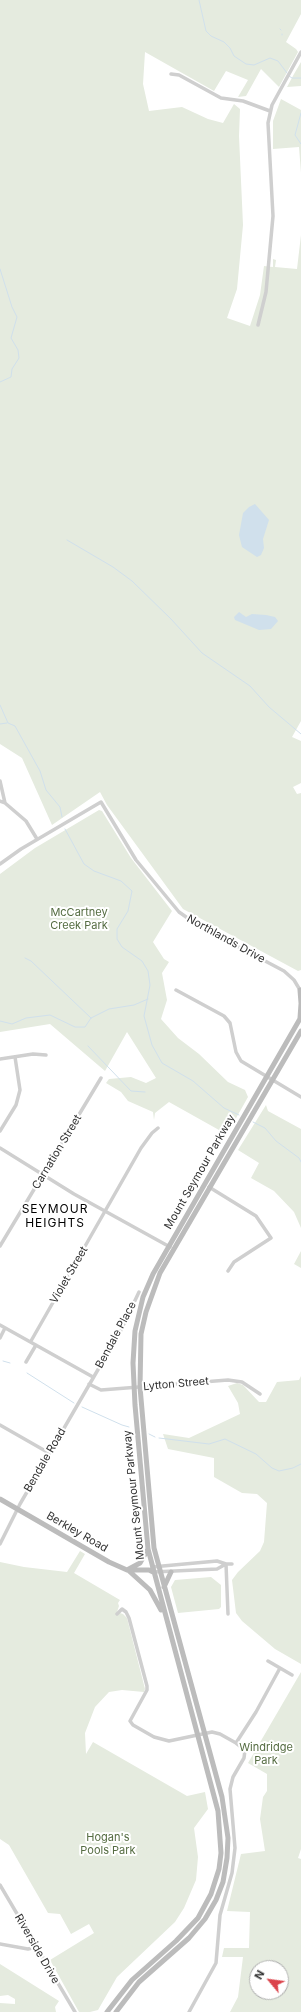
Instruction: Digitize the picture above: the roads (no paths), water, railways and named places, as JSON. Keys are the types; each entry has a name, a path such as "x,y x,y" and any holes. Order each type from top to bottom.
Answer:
{"main road":[{"path":"300,991 300,1018"},
{"name":"Mount Seymour Parkway","path":"107,2012 132,1980 176,1941 198,1918 211,1894 221,1853 218,1811 198,1734 151,1570 148,1550 134,1340 139,1311 153,1274 300,1018"},
{"name":"Mount Seymour Parkway","path":"116,2012 139,1982 199,1927 216,1900 223,1882 227,1858 226,1818 159,1569 152,1536 137,1387 139,1348 146,1312 156,1284 174,1249 301,1031"},
{"name":"Berkley Road","path":"0,1499 109,1562 127,1570 151,1570"},
{"path":"148,1550 140,1563 127,1570 150,1590 166,1619"},
{"path":"164,1586 172,1572"}],"street":[{"path":"258,325 266,292 273,216 267,129 270,111 301,52"},
{"path":"171,74 179,75 221,98 243,101 270,111"},
{"path":"0,781 5,803"},
{"path":"0,801 5,803 26,821 37,839 0,863"},
{"name":"Northlands Drive","path":"37,839 100,802 136,860 179,912 199,926 284,971 294,980 300,991"},
{"path":"176,990 224,1016 230,1023 238,1057 245,1064 266,1078 301,1097"},
{"path":"0,1059 33,1054 46,1055"},
{"path":"0,1131 16,1105 19,1095 19,1081 15,1057"},
{"name":"Carnation Street","path":"0,1246 101,1078"},
{"name":"Violet Street","path":"30,1341 106,1212 141,1148 152,1133 158,1128"},
{"path":"0,1148 106,1212 174,1249"},
{"path":"204,1185 256,1216 270,1238 234,1262 228,1271"},
{"name":"Bendale Place","path":"93,1377 128,1317 139,1292"},
{"path":"0,1325 93,1377"},
{"path":"0,1338 6,1328"},
{"path":"26,1362 36,1345"},
{"name":"Bendale Road","path":"0,1544 18,1509 93,1377"},
{"name":"Lytton Street","path":"89,1384 101,1390 228,1380 242,1382 260,1394"},
{"path":"0,1425 50,1453"},
{"name":"Berkley Road","path":"151,1570 216,1561 232,1564"},
{"path":"226,1564 228,1614"},
{"name":"Berkley Road","path":"159,1569 172,1572 217,1568 226,1564"},
{"path":"117,1614 122,1609 126,1612 129,1618 147,1686 145,1695 130,1721 140,1729 161,1740 174,1741 198,1734 214,1732 236,1743 245,1750 230,1789 235,1843 233,1867 220,1915 216,1963 189,2012"},
{"path":"268,1661 292,1675"},
{"path":"236,1743 256,1712 280,1668"},
{"name":"Riverside Drive","path":"0,1885 75,2012"},
{"path":"0,1944 28,1949 36,1946"}],"water":[{"path":"255,504 269,520 263,539 264,548 261,555 257,557 242,547 239,535 243,513"},
{"path":"239,612 246,617 252,614 266,615 275,617 278,621 271,629 259,630 235,620 234,617"}],"waterway":[{"path":"199,0 206,31 211,36 224,42 230,48 234,56 246,64 254,65 270,58 278,61 287,73"},
{"path":"289,76 292,78 301,78"},
{"path":"301,113 295,135 301,144"},
{"path":"0,269 12,307 17,317 11,338 18,350 19,358 12,369 11,377 0,382"},
{"path":"67,540 113,567 132,581 171,619 202,653 250,686 269,707 301,734"},
{"path":"0,705 8,723 15,726 40,771 46,790 60,807 62,817"},
{"path":"0,724 7,723"},
{"path":"65,829 84,864 94,871 121,881 132,891 128,911 117,929 117,939 122,947 142,961 148,971 150,985 144,1016 152,1045 162,1063 193,1081 224,1108 239,1115"},
{"path":"25,958 31,961 91,1018"},
{"path":"0,1021 12,1024 26,1018 50,1015 75,1027 85,1027 91,1018 109,1009 134,1005 148,999"},
{"path":"88,1046 131,1091 145,1092"},
{"path":"253,1122 265,1128 276,1141 299,1158 301,1162"},
{"path":"3,1361 10,1363"},
{"path":"27,1373 74,1403"},
{"path":"82,1407 129,1427"},
{"path":"149,1434 155,1437"},
{"path":"159,1438 209,1444 225,1439 256,1454 272,1468 279,1471 293,1468 301,1464"}],"district":[{"name":"SEYMOUR HEIGHTS","path":"55,1216"}],"park label":[{"name":"McCartney Creek Park","path":"79,919"},
{"name":"Windridge Park","path":"266,1754"},
{"name":"Hogan's Pools Park","path":"108,1844"}]}
